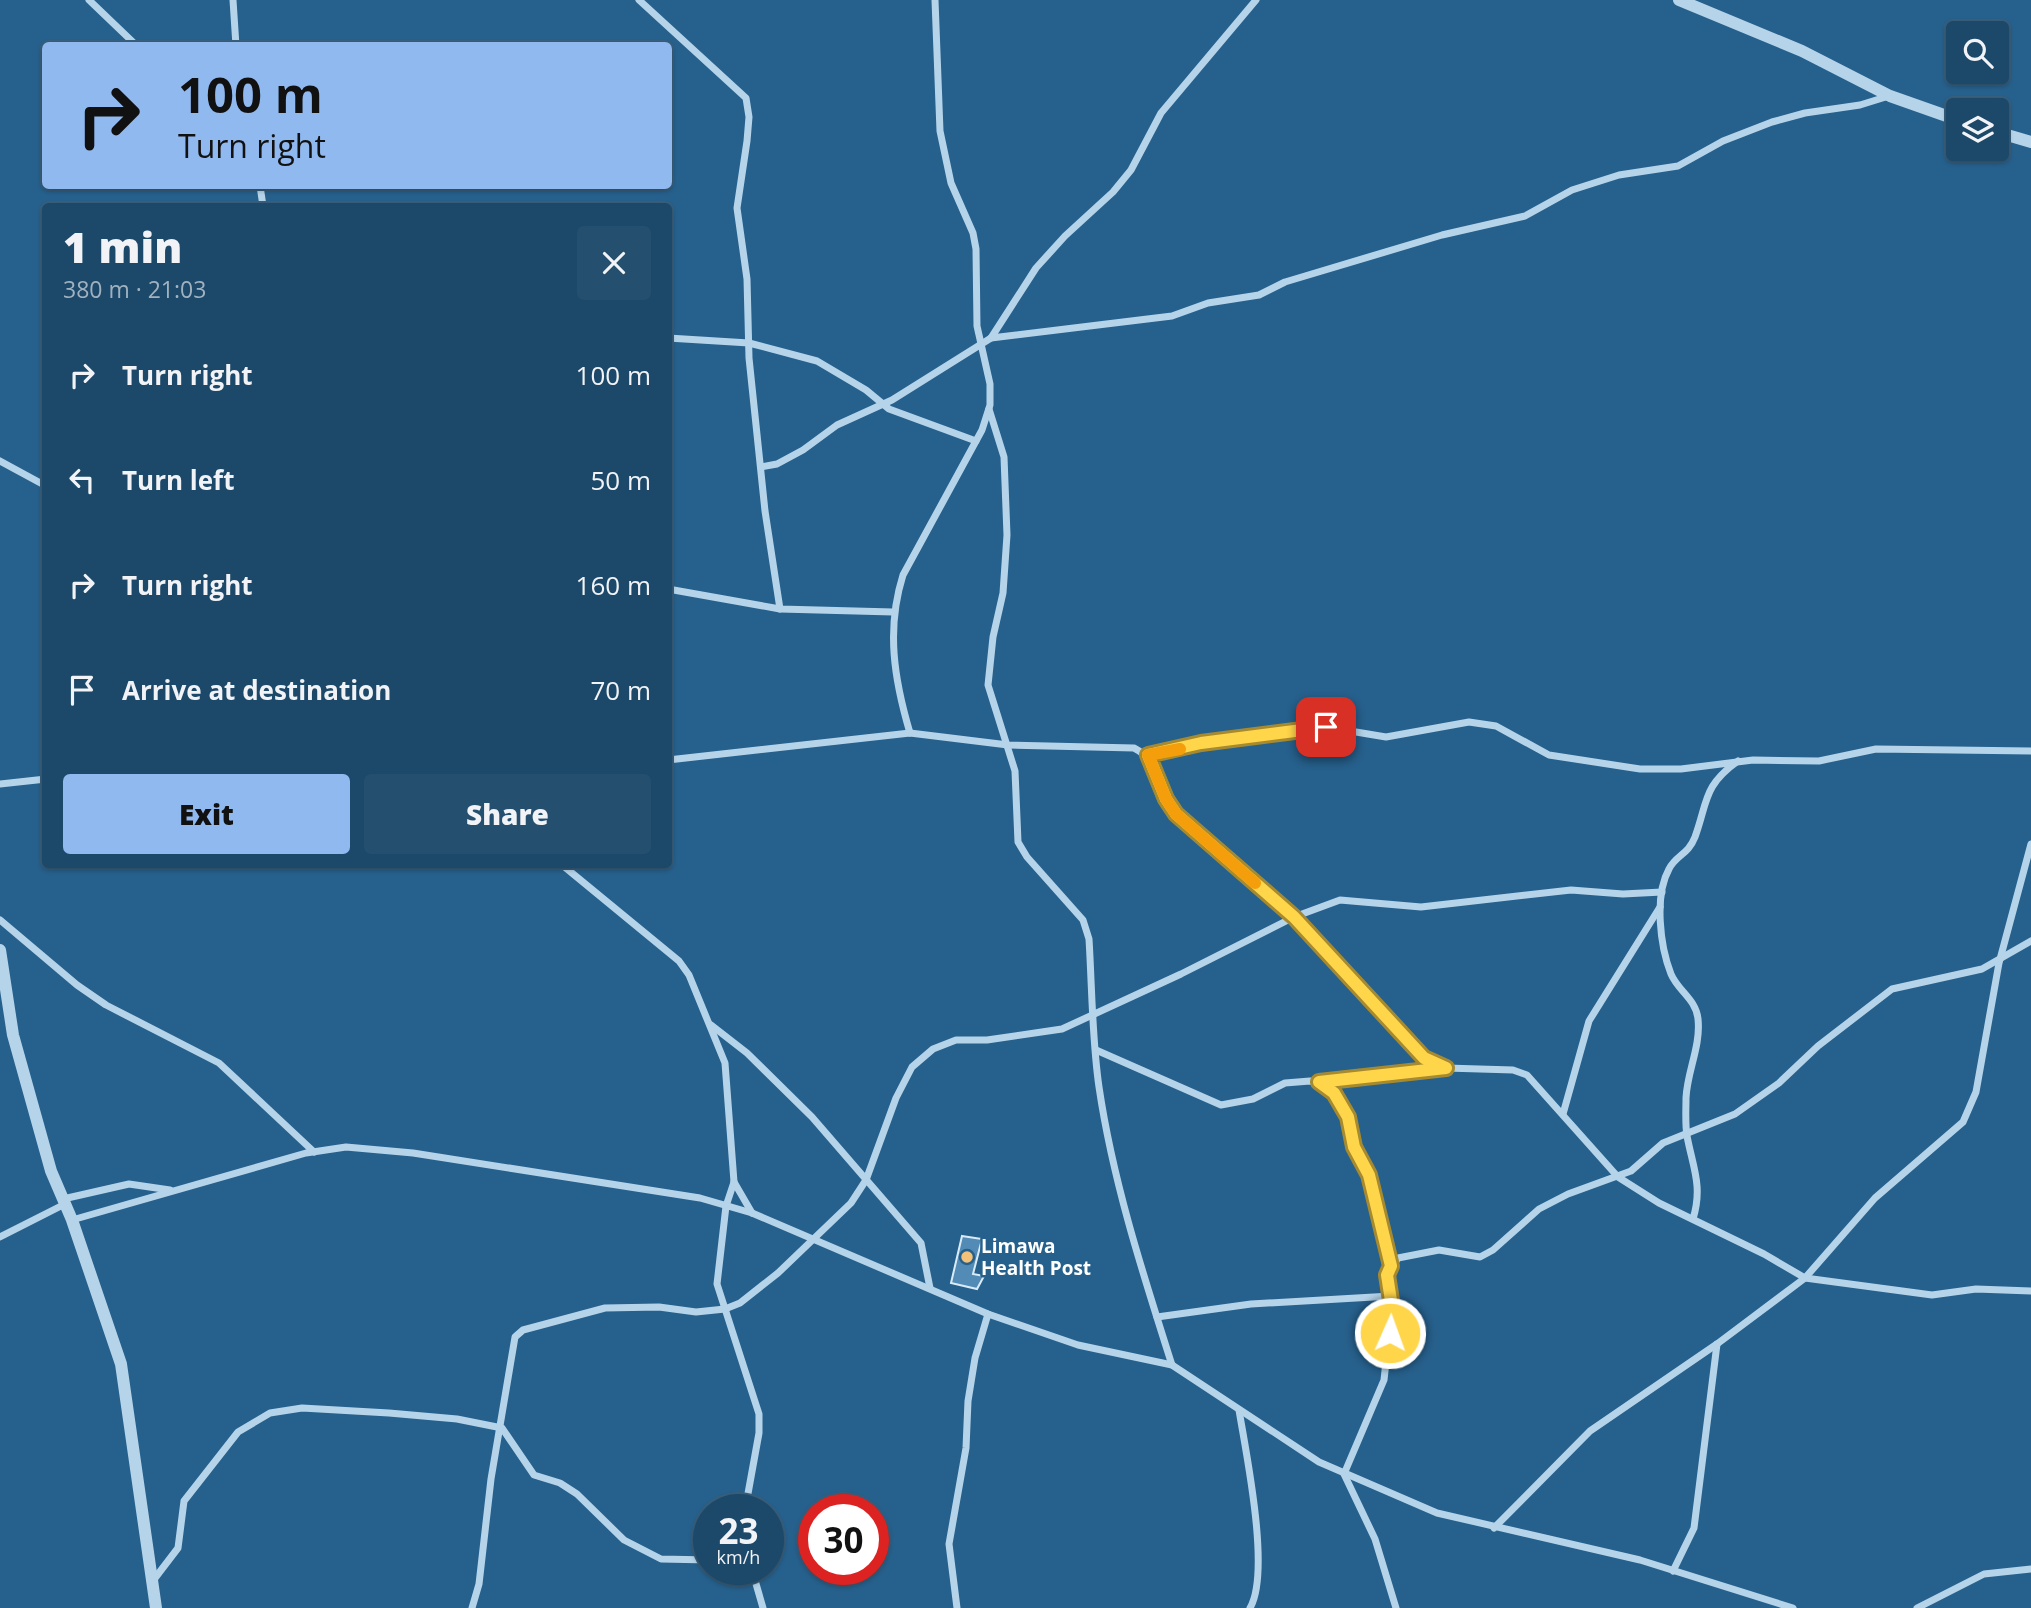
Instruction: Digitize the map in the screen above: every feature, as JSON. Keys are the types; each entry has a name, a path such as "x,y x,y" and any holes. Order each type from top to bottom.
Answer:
{"street":[{"path":"89,0 133,42"},
{"path":"233,0 236,42"},
{"path":"639,0 746,98 749,117 737,208 747,279 749,343 770,558 780,609"},
{"path":"910,733 894,669 893,612 903,575 976,442 989,409 990,384 980,344 973,233 951,183 940,131 935,0"},
{"path":"991,338 1036,268 1065,236 1113,192 1131,170 1167,104 1256,0"},
{"path":"1679,0 1802,51 1890,96 1946,116"},
{"path":"761,467 777,464 837,425 883,404 991,338 1172,316 1208,303 1259,295 1285,282 1442,235 1525,216 1572,190 1619,175 1678,166 1724,141 1772,122 1805,113 1860,105 1890,96"},
{"path":"2009,136 2031,142"},
{"path":"672,338 749,343 817,361 866,390 889,409 976,442"},
{"path":"989,409 1004,457 1007,535 1003,593 993,637 988,685 1015,771 1018,842 1027,857 1083,920 1089,939 1099,1085 1111,1152 1172,1365"},
{"path":"0,461 42,484"},
{"path":"672,590 780,609 893,612"},
{"path":"672,760 910,733 1008,746 1134,748 1148,755 1201,743 1326,727 1386,737 1469,722 1496,726 1549,755 1665,770 1739,761 1819,761 1876,749 2031,751"},
{"path":"1148,755 1166,799 1176,814 1294,917 1424,1058 1446,1068"},
{"path":"1693,1219 1699,1198 1687,1135 1686,1094 1698,1035 1698,1018 1693,1003 1672,976 1660,907 1671,866 1689,851 1708,790 1719,775 1739,761"},
{"path":"0,784 42,779"},
{"path":"1494,1528 1590,1431 1717,1344 1805,1278 1875,1198 1963,1122 1976,1092 2000,960 2031,844"},
{"path":"566,868 679,961 690,975 707,1022 719,1042 725,1063 734,1182 726,1206 717,1262 717,1284 759,1414 759,1433 748,1494"},
{"path":"472,1608 479,1584 491,1479 502,1428 511,1344 523,1330 605,1308 659,1307 696,1312 724,1309 740,1303 778,1273 851,1203 866,1180 896,1098 912,1067 933,1049 956,1040 987,1040 1062,1029 1094,1012 1121,1003 1294,917 1340,900 1421,907 1571,890 1623,894 1662,892"},
{"path":"1563,1114 1589,1021 1660,907"},
{"path":"0,920 87,992 219,1063 314,1152"},
{"path":"1391,1266 1398,1258 1420,1252 1447,1251 1480,1257 1493,1250 1539,1209 1568,1194 1632,1171 1663,1143 1735,1114 1892,989 1982,969 2031,941"},
{"path":"0,950 13,1035 51,1171 72,1220 121,1364 156,1608"},
{"path":"707,1022 747,1053 812,1117 921,1243 930,1288"},
{"path":"1097,1050 1221,1105 1253,1099 1284,1083 1319,1082 1446,1068 1513,1070 1527,1075 1618,1177 1659,1203 1764,1254 1805,1278 1931,1295 1976,1289 2031,1291"},
{"path":"1319,1082 1334,1093 1348,1117 1354,1147 1369,1175 1391,1266 1387,1283 1391,1296 1384,1380 1344,1474 1375,1539 1396,1608"},
{"path":"72,1220 170,1190 314,1152 346,1147 413,1153 700,1198 752,1213 988,1314 1078,1345 1172,1365 1319,1462 1437,1513 1673,1571 1793,1608"},
{"path":"734,1182 752,1213"},
{"path":"0,1237 64,1202 129,1184 170,1190"},
{"path":"1157,1317 1251,1304 1391,1296"},
{"path":"957,1608 949,1544 966,1448 971,1380 988,1314"},
{"path":"1673,1571 1694,1528 1717,1344"},
{"path":"152,1582 178,1548 184,1501 238,1432 270,1413 302,1408 457,1419 502,1428 534,1475 560,1483 577,1494 624,1540 661,1559 693,1560"},
{"path":"1239,1410 1255,1520 1256,1604 1250,1608"},
{"path":"1917,1608 1984,1574 2031,1569"},
{"path":"756,1585 763,1608"}],"building":[{"name":"Limawa Health Post","path":"962,1236 982,1239 973,1274 984,1276 977,1289 951,1283"}],"slow traffic":[{"path":"1180,749 1148,755 1166,799 1176,814 1255,883"}],"place":[{"name":"Limawa Health Post","path":"967,1257"}],"route":[{"path":"1326,727 1201,743 1148,755 1166,799 1176,814 1294,917 1424,1058 1446,1068 1319,1082 1334,1093 1343,1107 1348,1117 1354,1147 1369,1175 1391,1266 1387,1275 1392,1307 1390,1333"}]}
